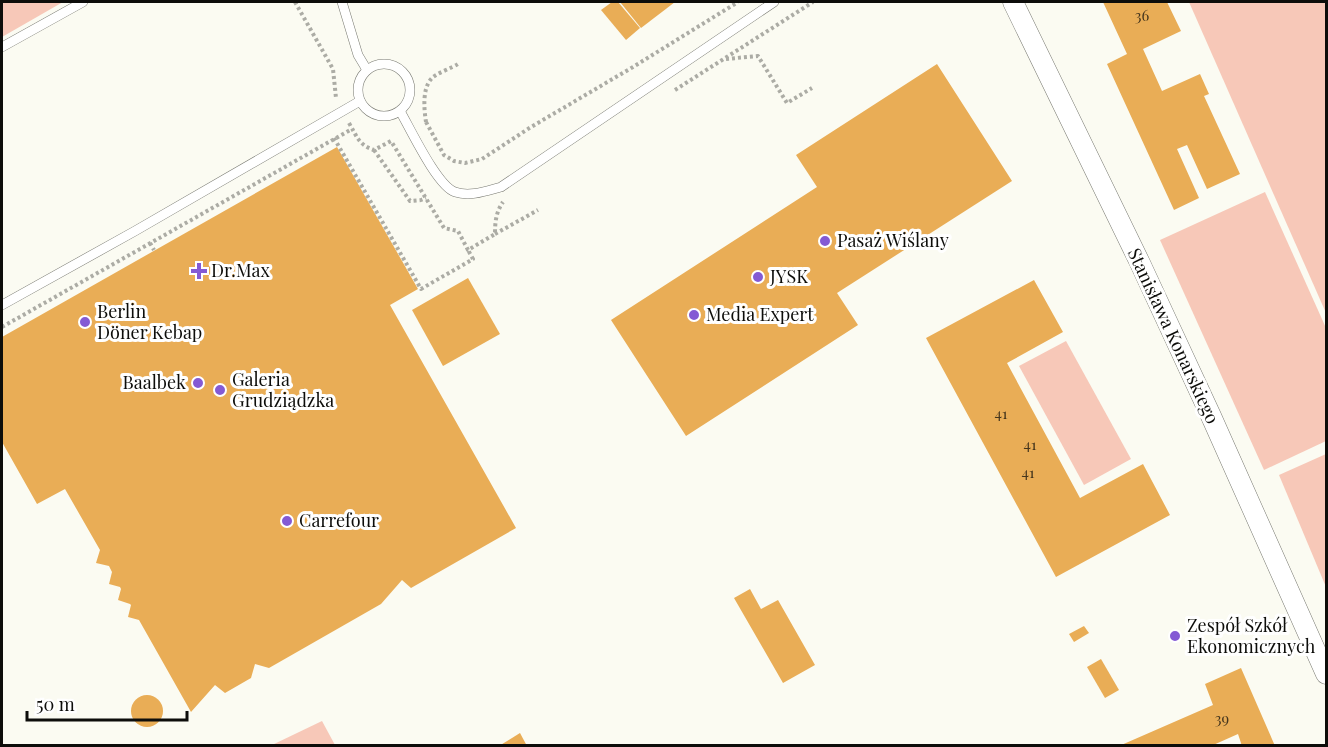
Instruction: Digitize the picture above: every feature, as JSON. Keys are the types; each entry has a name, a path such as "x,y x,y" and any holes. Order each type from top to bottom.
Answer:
{"street":[{"name":"Stanisława Konarskiego","path":"1013,2 1211,416 1326,674"}],"lane":[{"path":"2,47 83,2"},
{"path":"342,2 358,55 367,70"},
{"path":"400,111 437,176 446,186 454,192 474,194 501,187 774,2"},
{"path":"384,64 400,70 406,76 409,83 409,98 400,111 385,117 370,113 364,108 357,93 358,84 367,70 384,64"},
{"path":"2,305 360,101"}],"path":[{"path":"295,2 333,69 336,100 359,142 374,150 410,201 426,198"},
{"path":"458,64 432,78 426,90 424,112 426,122 444,155 454,161 465,163 482,159 738,2"},
{"path":"668,94 813,2"},
{"path":"723,59 758,56 787,103 812,88"},
{"path":"411,130 426,122"},
{"path":"2,327 352,129"},
{"path":"335,139 421,289 473,259 458,231 444,228 391,141 374,150"},
{"path":"495,234 495,221 499,208 508,196"},
{"path":"468,250 537,210"},
{"path":"150,243 154,250"}],"shaded area":[{"path":"2,2 63,2 2,37"},
{"path":"1189,2 1326,2 1326,313"},
{"path":"1265,192 1326,328 1326,441 1264,470 1160,240"},
{"path":"1066,341 1131,459 1084,485 1019,366"},
{"path":"1326,454 1326,587 1279,475"},
{"path":"322,721 335,745 272,745"}],"building":[{"path":"612,2 618,2 640,28 626,40 601,10"},
{"path":"620,2 675,2 641,28"},
{"path":"1103,2 1167,2 1181,31 1143,49 1162,91 1200,74 1209,94 1204,96 1240,174 1207,189 1187,145 1177,149 1199,198 1174,210 1107,64 1127,54"},
{"name":"Pasaż Wiślany","path":"937,64 1012,181 837,293 858,325 686,436 611,320 817,187 796,155"},
{"name":"Galeria Grudziądzka","path":"337,147 418,289 390,305 516,528 411,588 402,580 381,604 269,668 255,664 251,678 225,693 215,685 191,712 139,620 128,617 131,605 118,600 120,587 109,584 112,572 109,566 96,563 100,550 65,489 37,504 2,442 2,337"},
{"path":"468,278 500,334 443,366 412,310"},
{"path":"1034,280 1063,332 1007,363 1080,498 1143,464 1170,515 1056,577 926,338"},
{"path":"750,589 761,609 778,600 815,665 783,683 734,598"},
{"path":"1084,626 1089,633 1074,642 1069,634"},
{"path":"1101,659 1119,690 1105,698 1087,667"},
{"path":"1241,668 1275,746 1242,746 1238,734 1211,746 1119,746 1213,705 1205,684"},
{"path":"147,695 158,700 163,711 158,722 147,727 136,722 131,711 136,700"},
{"path":"520,733 527,746 499,746"}],"place":[{"name":"Pasaż Wiślany","path":"825,241"},
{"name":"Dr.Max","path":"199,271"},
{"name":"JYSK","path":"758,277"},
{"name":"Media Expert","path":"694,315"},
{"name":"Berlin Döner Kebap","path":"85,322"},
{"name":"Baalbek","path":"198,383"},
{"name":"Galeria Grudziądzka","path":"220,390"},
{"name":"Carrefour","path":"287,521"},
{"name":"Zespół Szkół Ekonomicznych","path":"1175,636"}]}
